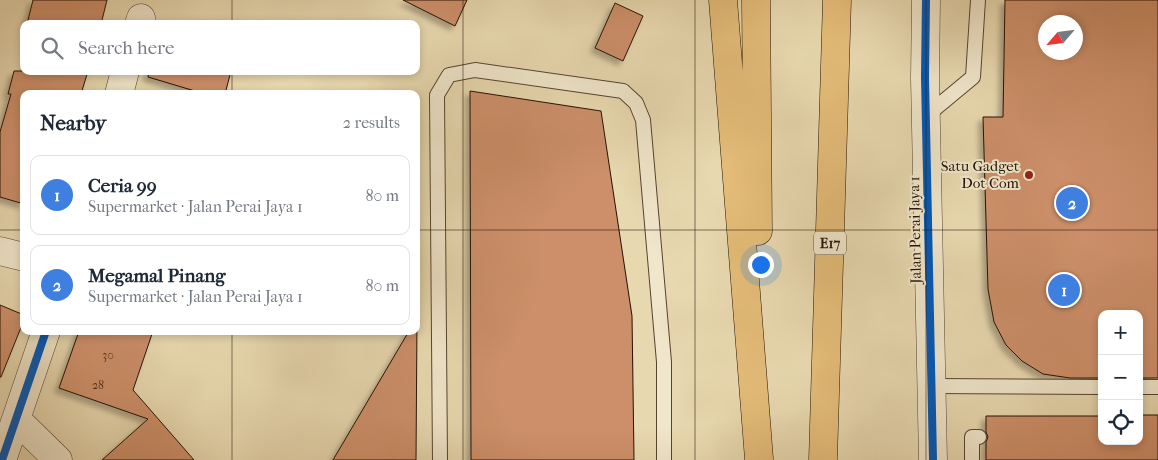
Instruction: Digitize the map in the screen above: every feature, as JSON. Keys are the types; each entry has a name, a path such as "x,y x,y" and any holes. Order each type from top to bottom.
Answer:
{"highway":[{"path":"723,0 759,459"},
{"name":"E17","path":"823,460 837,0"},
{"path":"756,10 759,459"}],"street":[{"name":"Jalan Perai Jaya 1","path":"926,0 925,78 933,460"},
{"path":"120,90 124,75"},
{"path":"0,251 20,256"},
{"path":"2,460 45,335"},
{"path":"16,419 58,460"}],"lane":[{"path":"926,116 973,77 978,0"},
{"path":"440,460 437,95 449,75 475,70 623,91 636,103 643,120 664,362 664,460"},
{"path":"932,386 1098,387"},
{"path":"1143,387 1158,387"},
{"path":"972,460 972,437 979,437"}],"building":[{"path":"33,0 107,0 102,20 28,20"},
{"path":"403,0 467,0 455,26"},
{"path":"1005,0 1158,0 1158,378 1143,378 1143,310 1098,310 1098,378 1070,378 1043,374 1022,361 1006,345 994,322 988,289 983,117 1003,117"},
{"path":"615,3 643,16 623,61 595,48"},
{"path":"14,71 20,71 20,75 87,75 82,90 20,90 20,203 0,197 0,132 11,94 8,94"},
{"path":"148,75 230,75 226,90 192,90 148,77"},
{"path":"470,91 601,111 632,316 634,460 471,460"},
{"path":"0,305 20,313 20,330 0,377"},
{"path":"78,335 152,335 133,390 194,460 102,460 148,419 59,388"},
{"path":"407,335 417,335 416,460 333,460"},
{"path":"1143,415 1158,415 1158,460 986,460 986,442 988,437 986,432 986,416 1098,416 1098,445 1143,445"}],"cycle path":[{"path":"926,0 925,78 933,460"},
{"path":"2,460 45,335"}],"place":[{"name":"Satu Gadget Dot Com","path":"1029,175"},
{"name":"Megamal Pinang","path":"1072,203"},
{"name":"Ceria 99","path":"1064,290"}]}
